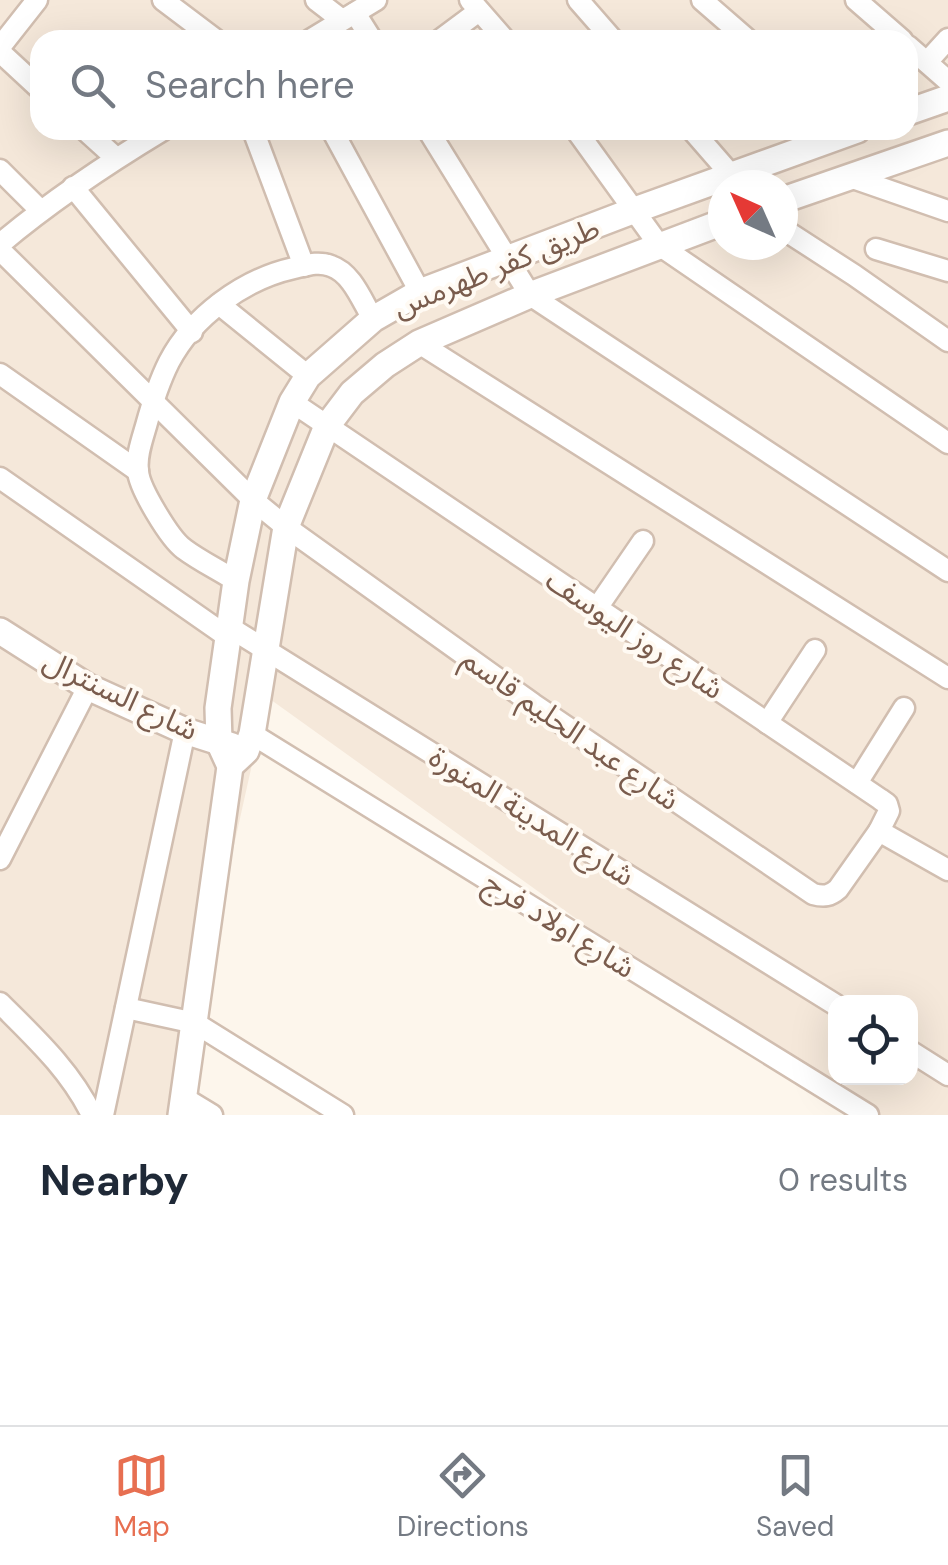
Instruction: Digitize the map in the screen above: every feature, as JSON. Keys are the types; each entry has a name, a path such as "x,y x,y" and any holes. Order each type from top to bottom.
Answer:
{"street":[{"path":"30,79 0,50 37,0"},
{"path":"163,0 203,30"},
{"path":"316,0 348,17 362,30"},
{"path":"327,30 376,0"},
{"path":"578,0 604,30"},
{"path":"702,0 736,30"},
{"path":"856,0 890,30"},
{"path":"450,30 474,5 496,30"},
{"path":"927,62 948,39"},
{"path":"918,54 948,81"},
{"path":"918,108 948,98"},
{"path":"97,140 116,158"},
{"path":"0,247 40,210 146,140"},
{"path":"257,140 304,266"},
{"path":"337,140 420,292"},
{"path":"434,140 530,295 948,572"},
{"path":"583,140 659,244 948,444"},
{"path":"701,140 727,170"},
{"name":"طريق كفر طهرمس","path":"763,170 832,140"},
{"path":"798,195 948,143"},
{"path":"0,170 40,210"},
{"path":"850,177 948,211"},
{"path":"73,187 192,332"},
{"name":"طريق كفر طهرمس","path":"236,748 218,708 236,581 253,500 292,402 308,376 373,319 420,292 635,210 708,189"},
{"name":"طريق كفر طهرمس","path":"182,1106 236,748 265,650 286,527 327,426 352,393 385,364 419,342 708,227"},
{"path":"798,239 948,341"},
{"name":"شارع عبد الحليم قاسم","path":"0,247 253,500 286,527 534,704 814,894 822,897 838,889 879,831"},
{"path":"876,249 948,272"},
{"path":"236,581 178,544 143,490 139,454 152,401 171,359 219,304 251,283 304,266 327,264 339,269 373,319"},
{"path":"219,304 308,376"},
{"path":"419,342 948,678"},
{"path":"0,374 138,471"},
{"name":"شارع روز اليوسف","path":"292,402 886,804 889,811 879,831"},
{"name":"شارع المدينة المنورة","path":"0,478 228,632 265,650 828,1000"},
{"path":"597,608 643,540"},
{"name":"شارع السنترال","path":"3,638 88,687 186,731 236,748"},
{"path":"767,723 815,650"},
{"path":"0,859 88,687"},
{"path":"857,783 904,708"},
{"path":"103,1115 186,731"},
{"name":"شارع اولاد فرج","path":"236,748 868,1115"},
{"path":"879,831 948,870"},
{"path":"0,1004 58,1062 92,1115"},
{"path":"126,1008 195,1023 344,1115"},
{"path":"918,1057 948,1075"},
{"path":"182,1106 212,1115"}],"shaded area":[{"path":"0,0 948,0 948,1115 850,1115 267,697 174,1115 0,1115"}]}
